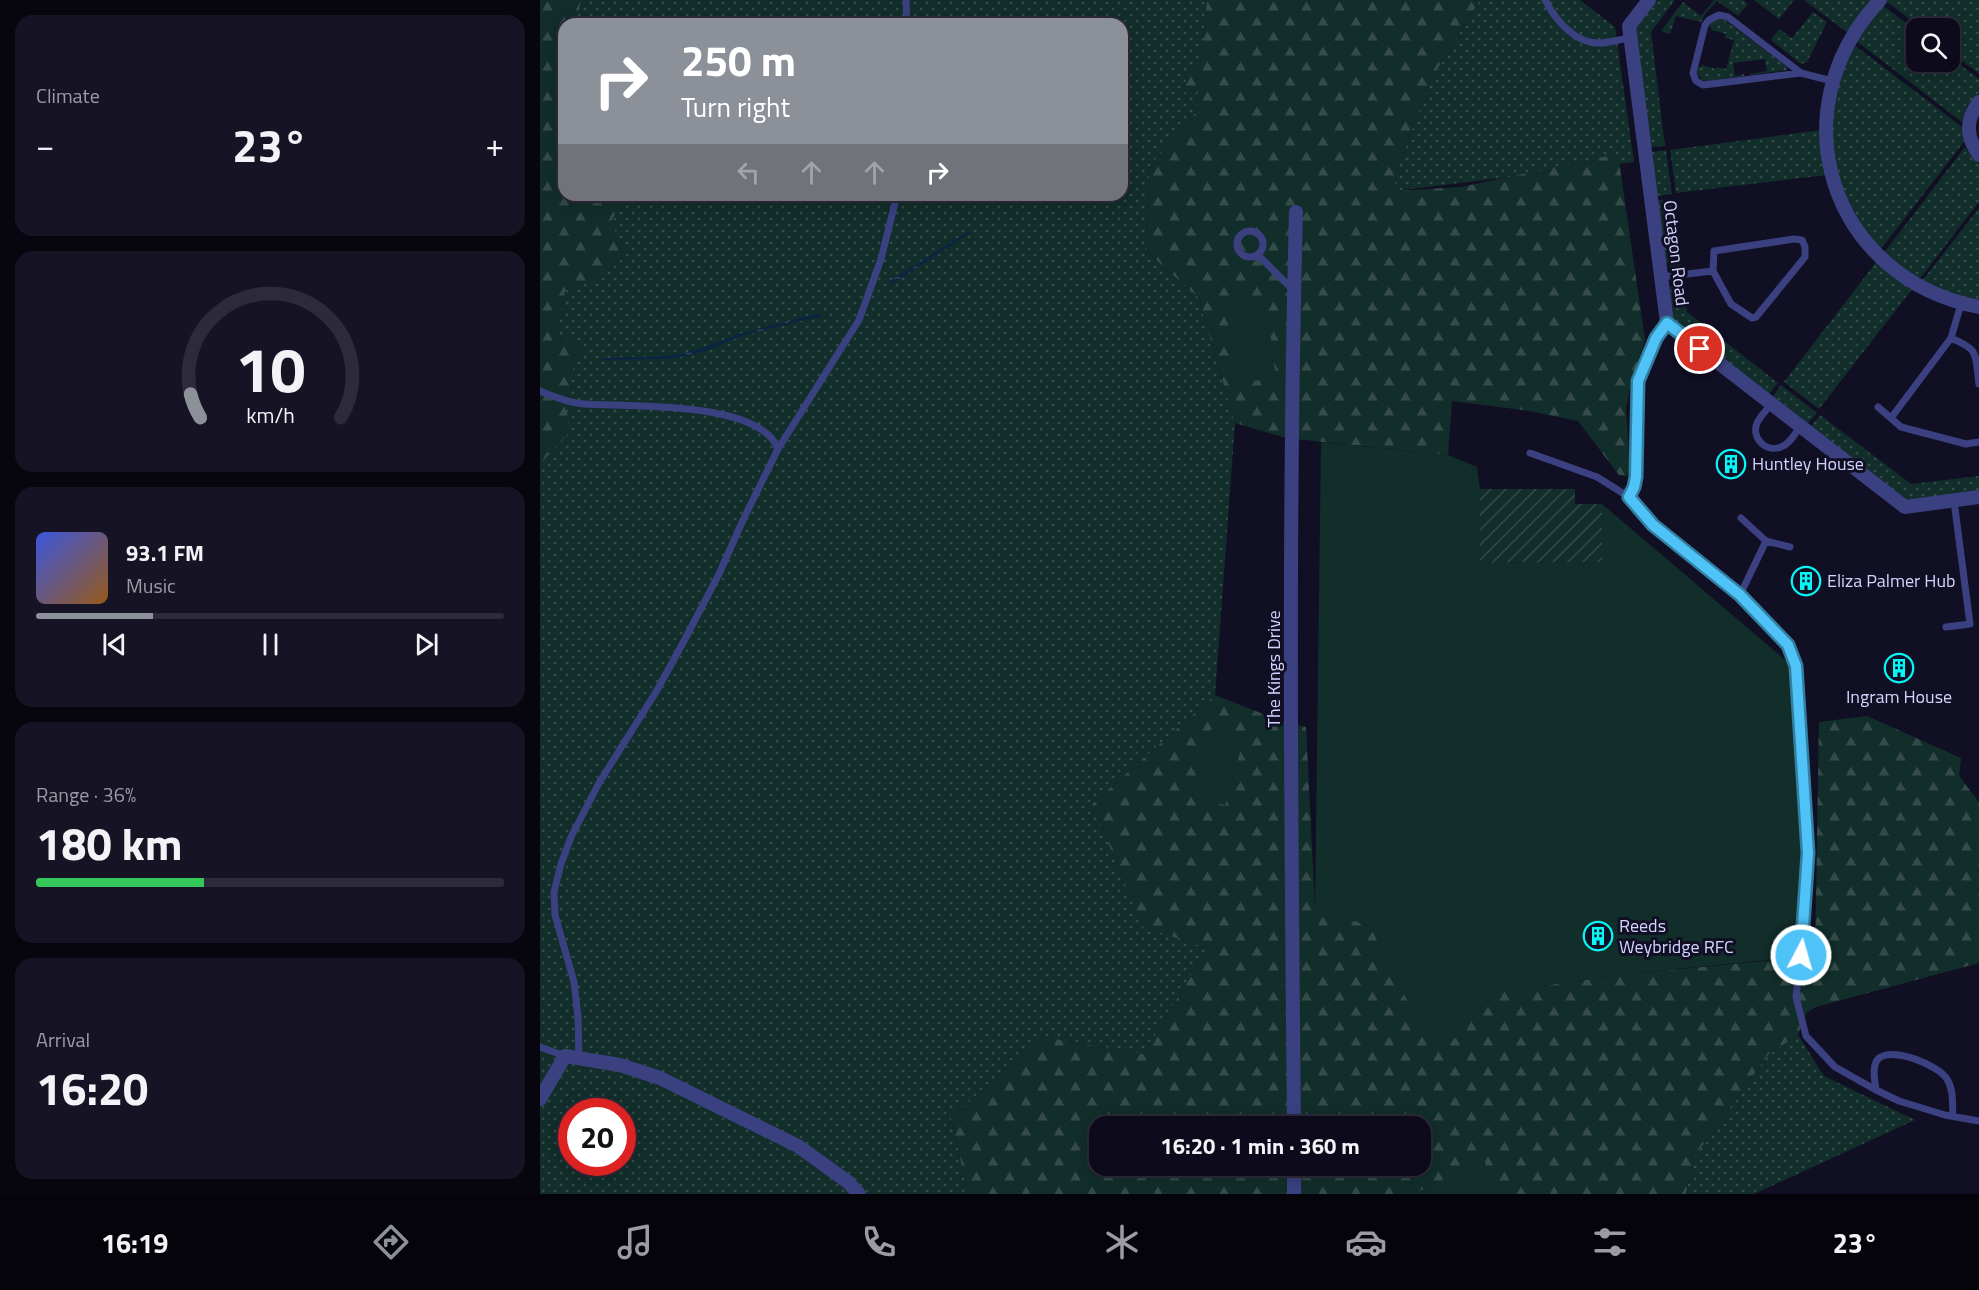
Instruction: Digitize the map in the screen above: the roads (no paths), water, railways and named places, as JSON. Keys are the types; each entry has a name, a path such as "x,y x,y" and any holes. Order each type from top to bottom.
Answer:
{"street":[{"name":"Octagon Road","path":"1649,0 1629,26 1667,323 1905,507 1979,497"},
{"path":"1880,0 1855,30 1832,81 1826,120 1828,154 1835,185 1859,233 1878,256 1900,275 1917,286 1961,304 1979,307"},
{"path":"1979,102 1973,110 1968,129 1972,145 1979,155"},
{"name":"The Kings Drive","path":"1294,1116 1291,832 1296,212"},
{"path":"540,1099 565,1056 620,1065 660,1078 798,1146 848,1182 859,1194"},
{"path":"1294,1176 1294,1194"}],"lane":[{"path":"906,0 908,18"},
{"path":"1545,0 1558,21 1581,39 1600,43 1631,38"},
{"path":"1800,73 1728,17 1719,15 1708,20 1693,73 1696,81 1707,85 1800,73 1832,81"},
{"path":"579,1060 574,982 555,915 554,892 561,864 571,837 593,792 656,692 719,574 742,520 778,449 859,320 881,259 896,201"},
{"path":"1794,239 1802,240 1806,247 1805,257 1752,318 1731,304 1713,271 1714,251 1794,239"},
{"path":"1258,255 1294,291"},
{"path":"1661,277 1713,271"},
{"path":"1891,418 1951,338 1961,304"},
{"path":"1629,497 1636,477 1638,381 1656,338 1667,323"},
{"path":"1951,338 1974,347 1978,352 1979,384"},
{"path":"540,392 582,404 694,409 738,419 767,432 778,449"},
{"path":"1771,404 1756,425 1757,436 1764,446 1780,448 1801,426"},
{"path":"1878,407 1901,427 1966,444 1979,442"},
{"path":"1530,453 1597,477 1629,497 1653,525 1740,595 1788,645 1796,666 1808,853 1804,930 1796,997 1806,1035 1835,1067 1876,1090 1899,1101 1953,1116 1979,1120"},
{"path":"1946,627 1970,624 1954,501"},
{"path":"1741,518 1766,541 1790,546"},
{"path":"1740,595 1766,541"},
{"path":"540,1047 565,1056"},
{"path":"1876,1090 1875,1065 1879,1059 1893,1054 1917,1059 1940,1071 1948,1080 1953,1116"}],"water":[{"path":"969,231 970,233 892,284 890,281"},
{"path":"820,313 821,316 742,336 686,356 668,359 602,360 602,358 680,354 735,335"}],"place":[{"name":"Huntley House","path":"1731,464"},
{"name":"Eliza Palmer Hub","path":"1806,581"},
{"name":"Ingram House","path":"1899,668"},
{"name":"Reeds Weybridge RFC","path":"1598,936"}]}
